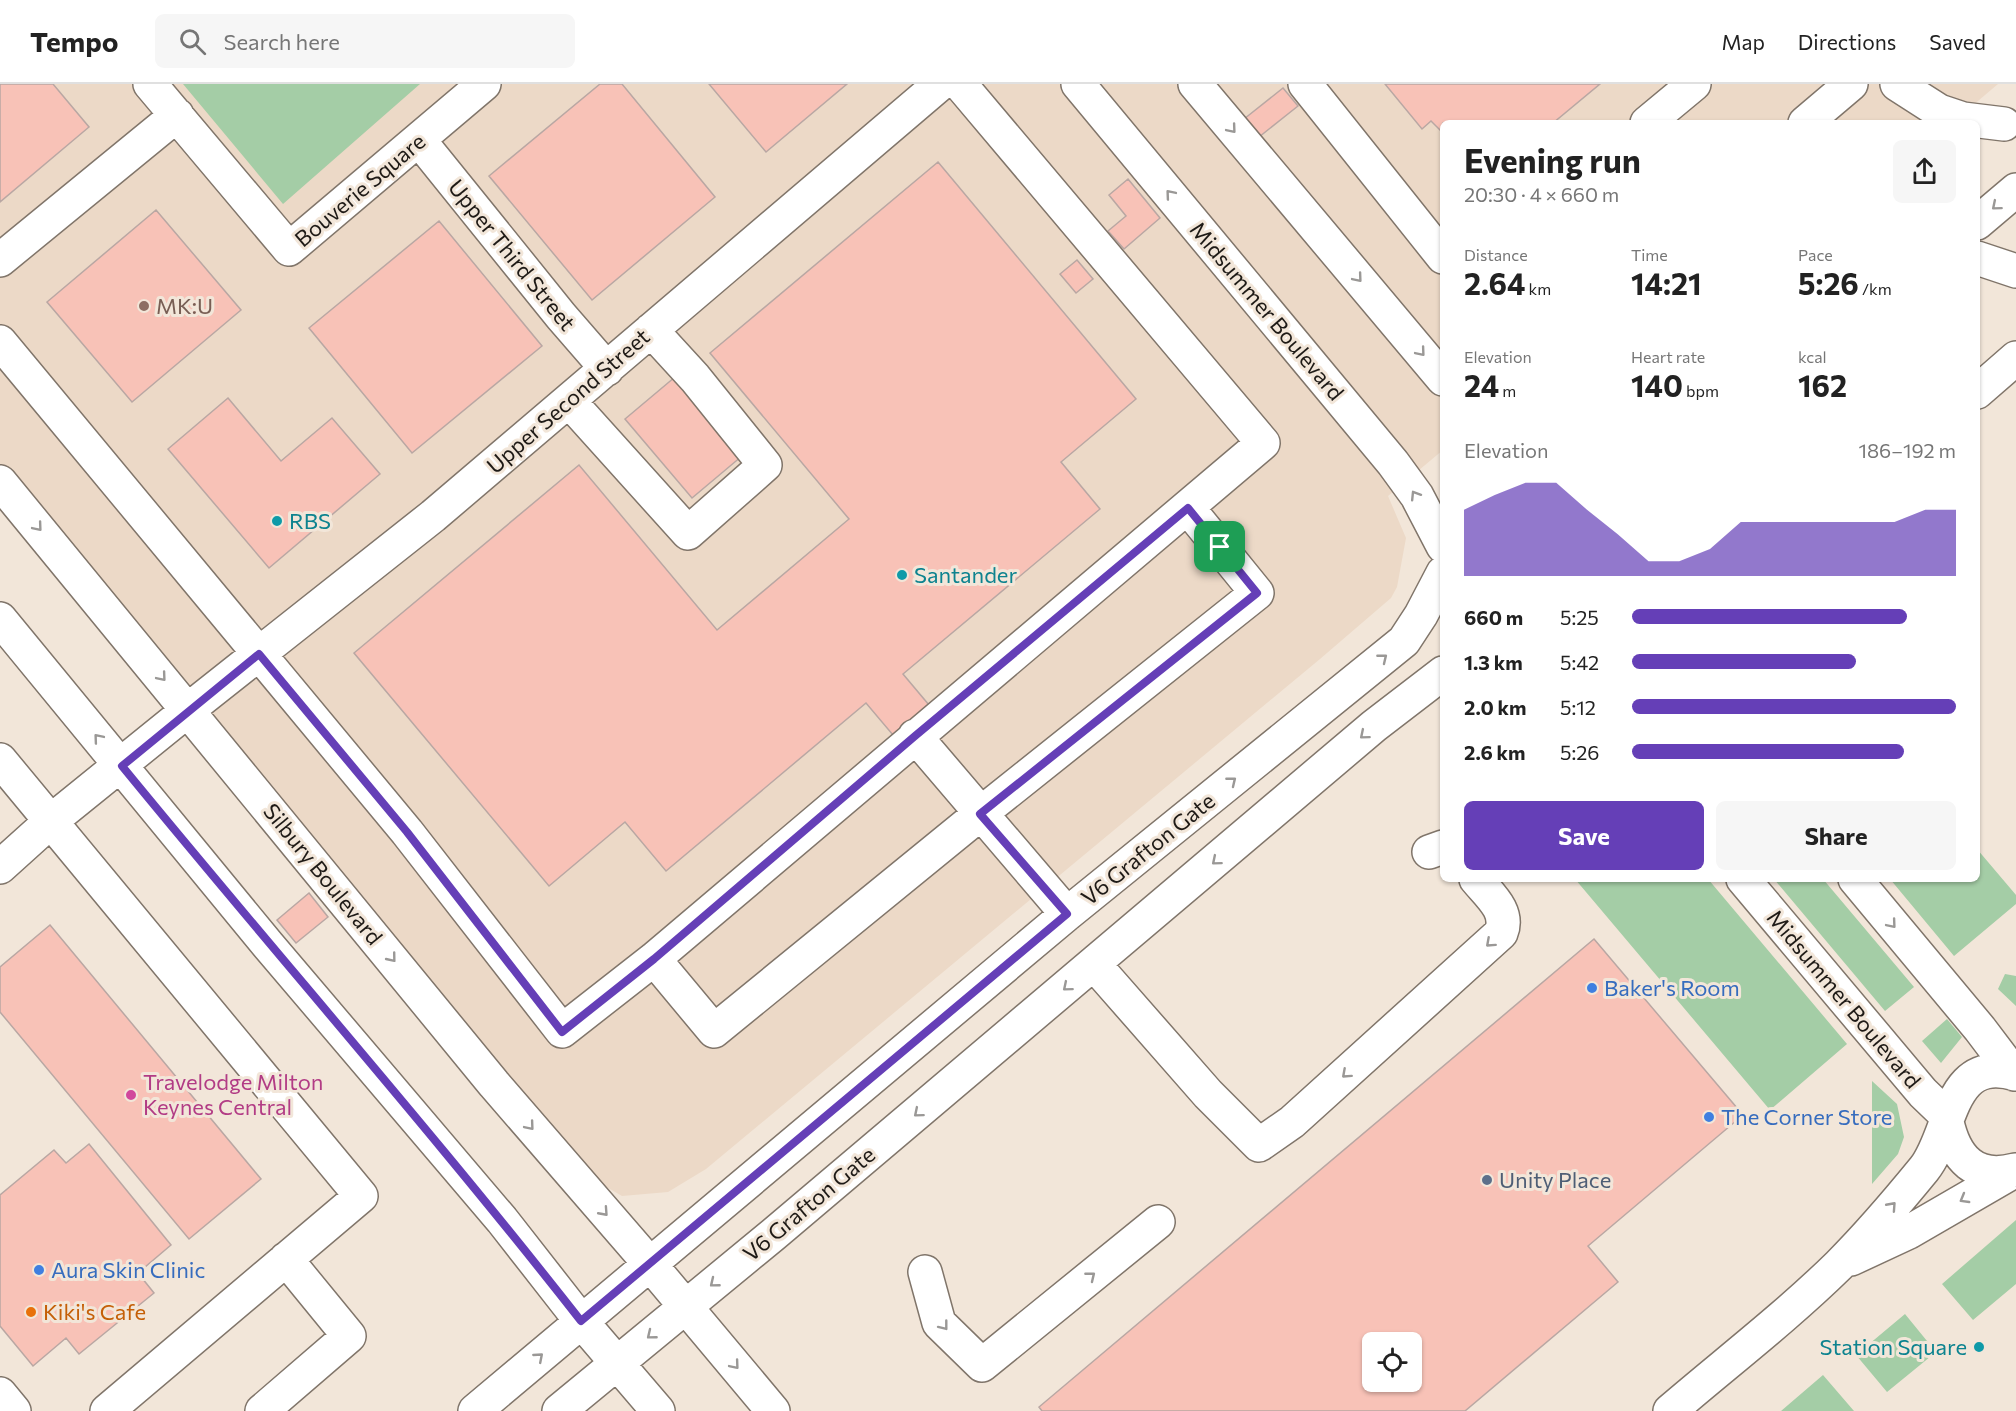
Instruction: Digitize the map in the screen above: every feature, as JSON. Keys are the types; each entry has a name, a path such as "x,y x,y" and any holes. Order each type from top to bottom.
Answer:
{"street":[{"name":"Bouverie Square","path":"150,84 289,249 484,84"},
{"name":"Upper Second Street","path":"0,867 51,821 433,516 570,402 651,330 940,84"},
{"path":"0,342 407,832 562,1032 654,959 1263,443 960,84"},
{"name":"Midsummer Boulevard","path":"1078,84 1393,463 1417,496 1440,540"},
{"path":"1195,84 1440,375"},
{"path":"1305,84 1440,253"},
{"path":"1651,120 1694,84"},
{"path":"1809,120 1851,84"},
{"path":"1897,84 1940,111 1963,118 2010,119"},
{"path":"1897,84 1911,120"},
{"path":"0,260 177,115"},
{"path":"1980,144 2010,119"},
{"name":"Upper Third Street","path":"419,140 561,316 607,369"},
{"path":"1980,220 2016,190"},
{"path":"1980,259 2016,271"},
{"path":"570,402 688,533 765,465 695,378 651,330"},
{"path":"1980,389 2016,358"},
{"name":"Silbury Boulevard","path":"0,482 189,709 494,1084 686,1306"},
{"path":"654,959 714,1031 980,814 1257,593 1188,508"},
{"name":"V6 Grafton Gate","path":"486,1402 1067,914 1404,641 1440,579"},
{"path":"0,619 268,945 502,1220 581,1321 658,1411"},
{"name":"V6 Grafton Gate","path":"559,1411 774,1234 1374,726 1440,675"},
{"path":"915,736 1067,914"},
{"path":"0,760 361,1196 107,1411"},
{"path":"1094,964 1208,1094 1259,1145 1292,1122 1501,933 1505,923 1502,912 1478,882"},
{"name":"Midsummer Boulevard","path":"1746,882 1923,1093 1948,1119"},
{"path":"1858,882 2015,1074"},
{"path":"1670,1411 1839,1265 1926,1167 1938,1147 1956,1094 1973,1078 1996,1071 2015,1074"},
{"path":"1948,1119 1950,1140 1964,1160 1985,1171 1997,1173 2016,1170"},
{"path":"1839,1265 1909,1232 2016,1170"},
{"path":"925,1272 939,1323 982,1365 1158,1222"},
{"path":"262,1411 349,1336 286,1259"},
{"path":"686,1306 765,1401"},
{"path":"0,1394 14,1411"}],"shaded area":[{"path":"0,84 1998,84 1956,120 1440,120 1440,453 1388,496 1406,538 1397,587 1391,598 706,1169 668,1192 622,1196 591,1178 0,472"}],"green space":[{"path":"183,84 420,84 283,204"},
{"path":"1980,853 2016,895 2016,904 1954,956 1892,882 1980,882"},
{"path":"1578,882 1711,882 1847,1044 1770,1110"},
{"path":"1777,882 1826,882 1914,987 1885,1011"},
{"path":"2005,974 2016,976 2016,1006 1998,989"},
{"path":"1947,1019 1962,1037 1941,1063 1922,1041"},
{"path":"1872,1081 1897,1104 1904,1137 1898,1154 1872,1184"},
{"path":"2016,1220 2016,1284 1973,1320 1942,1284"},
{"path":"1905,1314 1936,1352 1887,1392 1856,1355"},
{"path":"1823,1375 1854,1411 1781,1411"}],"building":[{"path":"0,84 53,84 89,127 0,202"},
{"path":"600,84 622,84 715,197 592,300 489,176"},
{"path":"709,84 847,84 766,152"},
{"path":"1385,84 1600,84 1557,120 1440,120 1440,130 1431,121 1422,129"},
{"path":"1283,88 1298,106 1259,137 1244,119"},
{"name":"Santander","path":"938,162 1136,399 1061,462 1100,509 903,674 929,705 893,735 866,703 666,871 625,822 549,886 354,653 579,465 717,630 849,519 710,353"},
{"path":"1128,179 1160,218 1124,249 1108,231 1126,216 1109,195"},
{"name":"MK:U","path":"156,210 241,310 132,402 47,302"},
{"path":"439,221 542,346 412,453 309,328"},
{"path":"1077,260 1093,279 1076,293 1060,274"},
{"path":"675,377 742,456 692,498 625,419"},
{"name":"RBS","path":"228,398 281,461 332,418 380,474 269,568 168,449"},
{"path":"309,893 328,917 296,943 277,920"},
{"name":"Travelodge Milton Keynes Central","path":"50,925 261,1179 189,1239 0,1012 0,967"},
{"name":"Unity Place","path":"1594,939 1743,1115 1588,1246 1618,1282 1465,1411 1042,1411 1039,1407"},
{"path":"89,1144 171,1245 138,1273 154,1293 79,1354 66,1338 33,1366 0,1326 0,1195 54,1150 66,1163"}],"place":[{"name":"MK:U","path":"144,306"},
{"name":"RBS","path":"277,521"},
{"name":"Santander","path":"902,575"},
{"name":"Baker's Room","path":"1592,988"},
{"name":"Travelodge Milton Keynes Central","path":"131,1095"},
{"name":"The Corner Store","path":"1709,1117"},
{"name":"Unity Place","path":"1487,1180"},
{"name":"Aura Skin Clinic","path":"39,1270"},
{"name":"Kiki's Cafe","path":"31,1312"},
{"name":"Station Square","path":"1979,1347"}],"route":[{"path":"1188,508 1220,547 1257,593 980,814 1067,914 581,1321 502,1220 268,945 122,766 259,654 407,832 562,1032 654,959 915,736 1188,508"}]}
